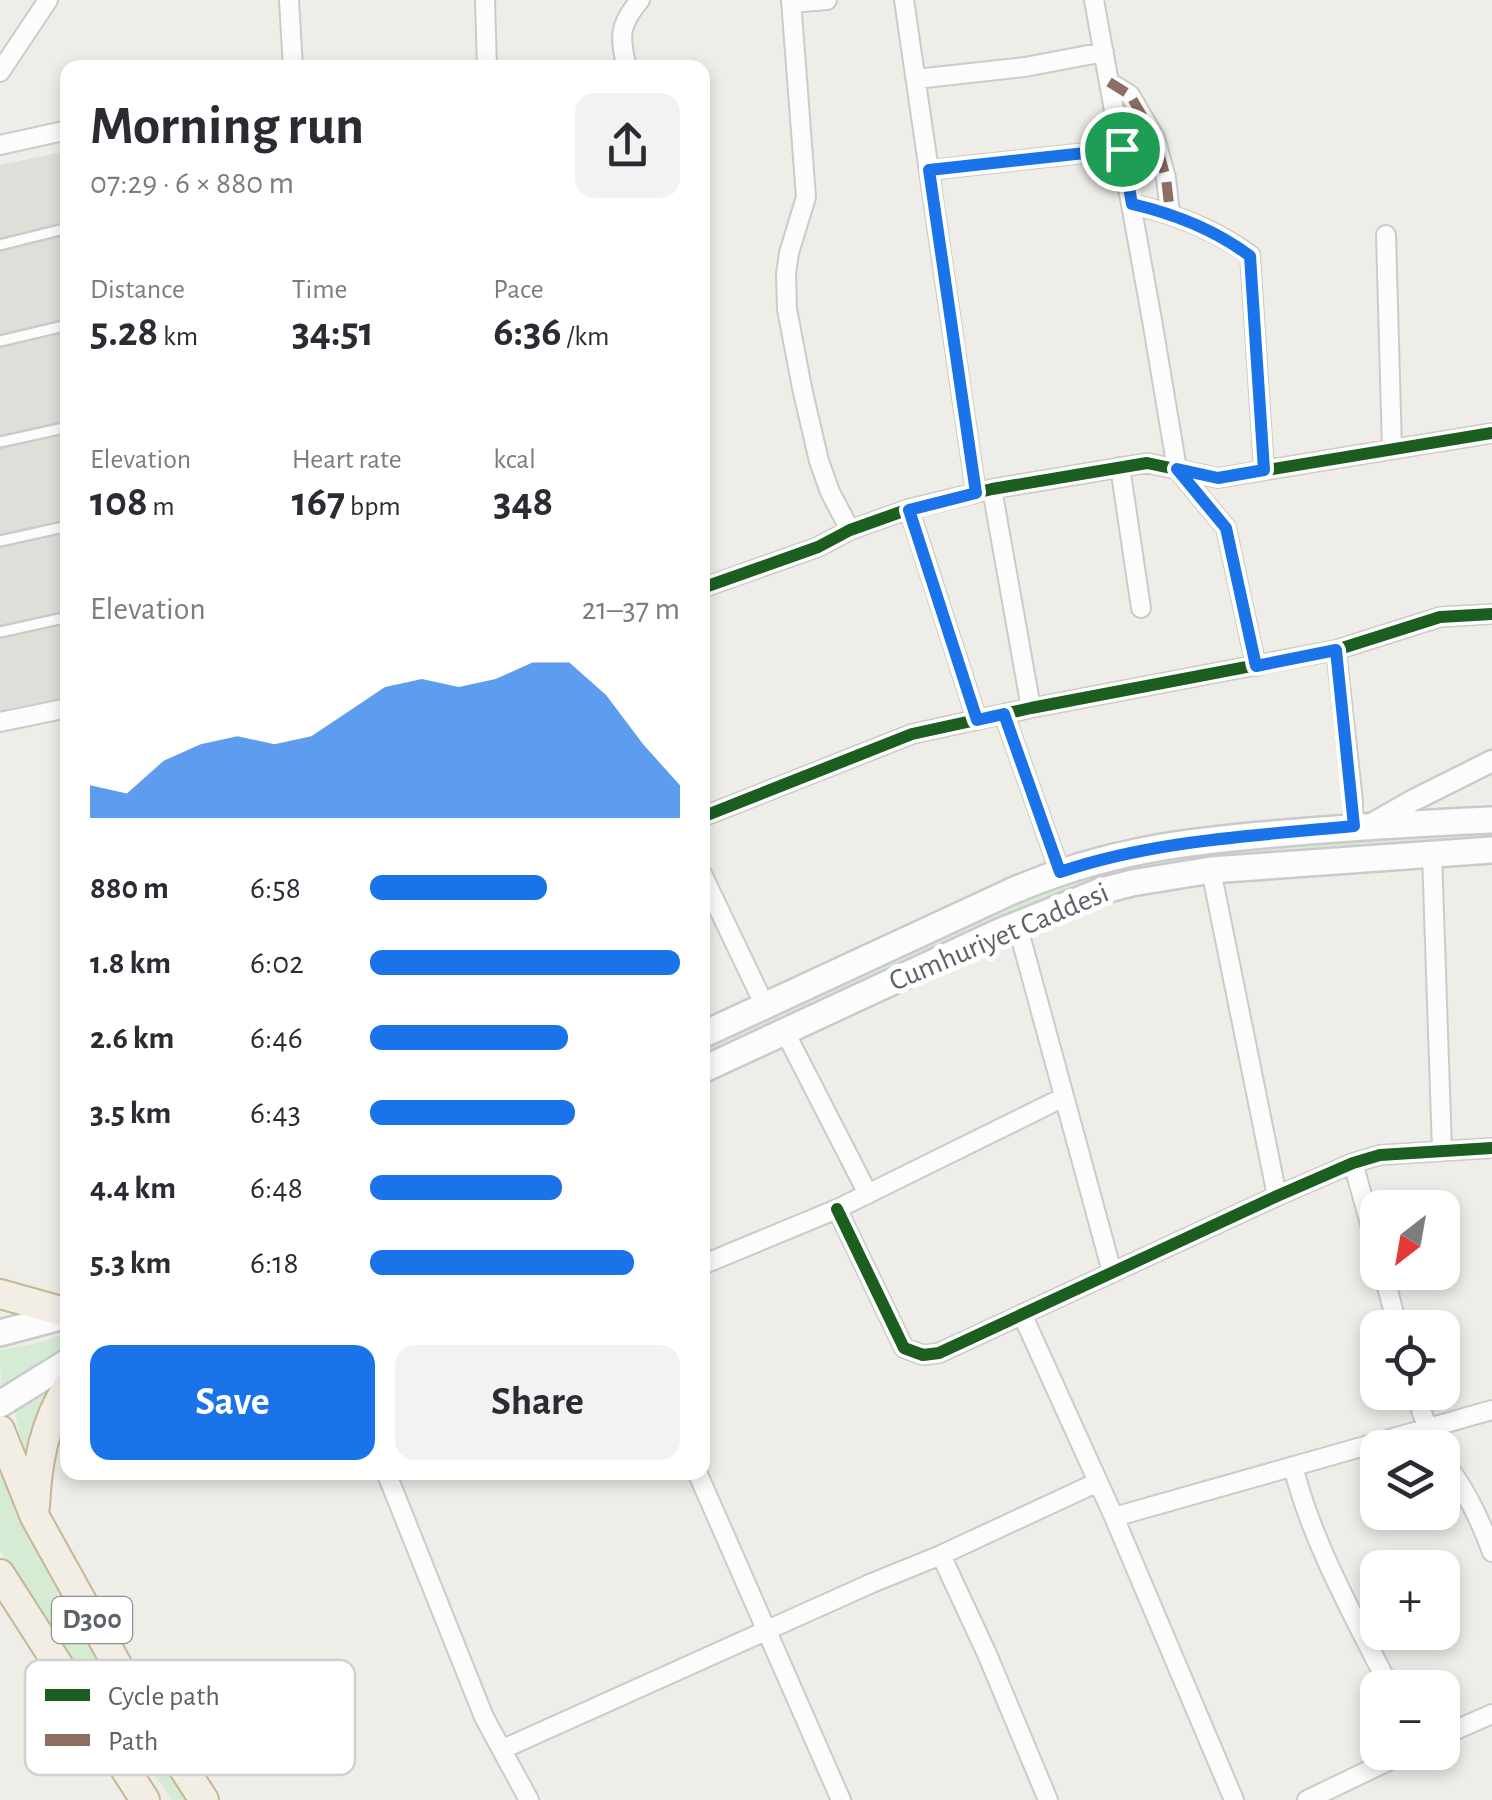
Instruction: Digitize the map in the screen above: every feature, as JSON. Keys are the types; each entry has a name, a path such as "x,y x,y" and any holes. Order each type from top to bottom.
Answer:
{"highway":[{"path":"0,1294 60,1312"},
{"path":"35,1518 39,1454 60,1401"},
{"name":"D300","path":"0,1430 35,1518 114,1660"},
{"name":"D300","path":"0,1574 55,1660"},
{"name":"D300","path":"129,1775 145,1800"},
{"name":"D300","path":"188,1775 204,1800"}],"main road":[{"name":"Cumhuriyet Caddesi","path":"710,1032 1010,892 1060,872 1126,854 1183,842 1361,826 1492,820"},
{"name":"Cumhuriyet Caddesi","path":"710,1066 1017,924 1101,891 1211,870 1492,850"},
{"path":"0,1333 60,1316"},
{"path":"0,1404 60,1367"}],"street":[{"path":"0,72 48,0"},
{"path":"289,0 293,60"},
{"path":"485,0 487,60"},
{"path":"625,60 622,30 626,16 640,0"},
{"path":"828,0 791,1 806,198 789,252 787,309 819,461 850,530"},
{"path":"904,0 984,491 1030,708"},
{"path":"1094,0 1177,469 1226,528 1256,666"},
{"path":"916,79 1026,67 1104,52"},
{"path":"1109,82 1130,95 1155,138 1170,213"},
{"path":"0,145 60,132"},
{"path":"929,170 1122,149"},
{"path":"1132,204 1170,213 1231,242 1250,256 1264,470"},
{"path":"1386,235 1392,449"},
{"path":"710,585 818,547 850,530 984,491 1147,463 1218,478 1492,433"},
{"path":"1120,467 1141,608"},
{"path":"909,510 977,720"},
{"path":"710,814 912,734 1336,650 1440,617 1492,614"},
{"path":"1336,650 1361,826 1492,761"},
{"path":"0,722 60,710"},
{"path":"1004,714 1060,872"},
{"path":"1432,854 1442,1150"},
{"path":"1211,870 1276,1196"},
{"path":"710,891 765,1006"},
{"path":"1017,924 1112,1272"},
{"path":"784,1032 868,1194"},
{"path":"710,1262 837,1209 1064,1097"},
{"path":"837,1209 904,1348 923,1355 939,1353 1353,1163 1380,1155 1492,1148"},
{"path":"1353,1163 1361,1190"},
{"path":"1022,1314 1114,1517 1234,1800"},
{"path":"1422,1410 1429,1430"},
{"path":"1114,1517 1492,1410"},
{"path":"1293,1466 1302,1501 1381,1670"},
{"path":"389,1480 484,1717 530,1800"},
{"path":"700,1480 840,1800"},
{"path":"503,1749 1098,1482"},
{"path":"1460,1484 1492,1552"},
{"path":"942,1555 1048,1800"},
{"path":"1460,1728 1492,1714"},
{"path":"1307,1800 1370,1770"}],"lane":[{"path":"0,245 60,230"},
{"path":"0,342 60,327"},
{"path":"0,442 60,429"},
{"path":"0,541 60,528"},
{"path":"0,632 60,618"}],"shaded area":[{"path":"60,152 60,717 0,730 0,165"}],"green space":[{"path":"1492,835 1492,840 1313,855 1234,855 1096,881 1048,898 710,1055 710,1044 991,912 1077,877 1206,849"},
{"path":"60,1336 60,1350 1,1387 0,1350"},
{"path":"54,1377 25,1453 14,1411"},
{"path":"0,1471 98,1660 73,1660 0,1551"},
{"path":"154,1775 172,1775 188,1800 172,1800"}],"marked path":[{"path":"1109,82 1130,95 1155,138 1170,213"},
{"path":"1132,204 1194,223 1250,255 1264,470"}],"cycle path":[{"path":"710,585 909,509 992,489 1147,463 1218,478 1492,433"},
{"path":"710,814 912,734 1336,650 1440,617 1492,614"},
{"path":"837,1209 904,1348 923,1355 939,1353 1353,1163 1380,1155 1492,1148"}],"route":[{"path":"1122,149 1132,204 1170,213 1231,242 1250,256 1264,470 1218,478 1177,469 1226,528 1256,666 1336,650 1354,826 1183,842 1060,872 1004,714 977,720 909,510 976,493 929,170 1122,149"}]}
